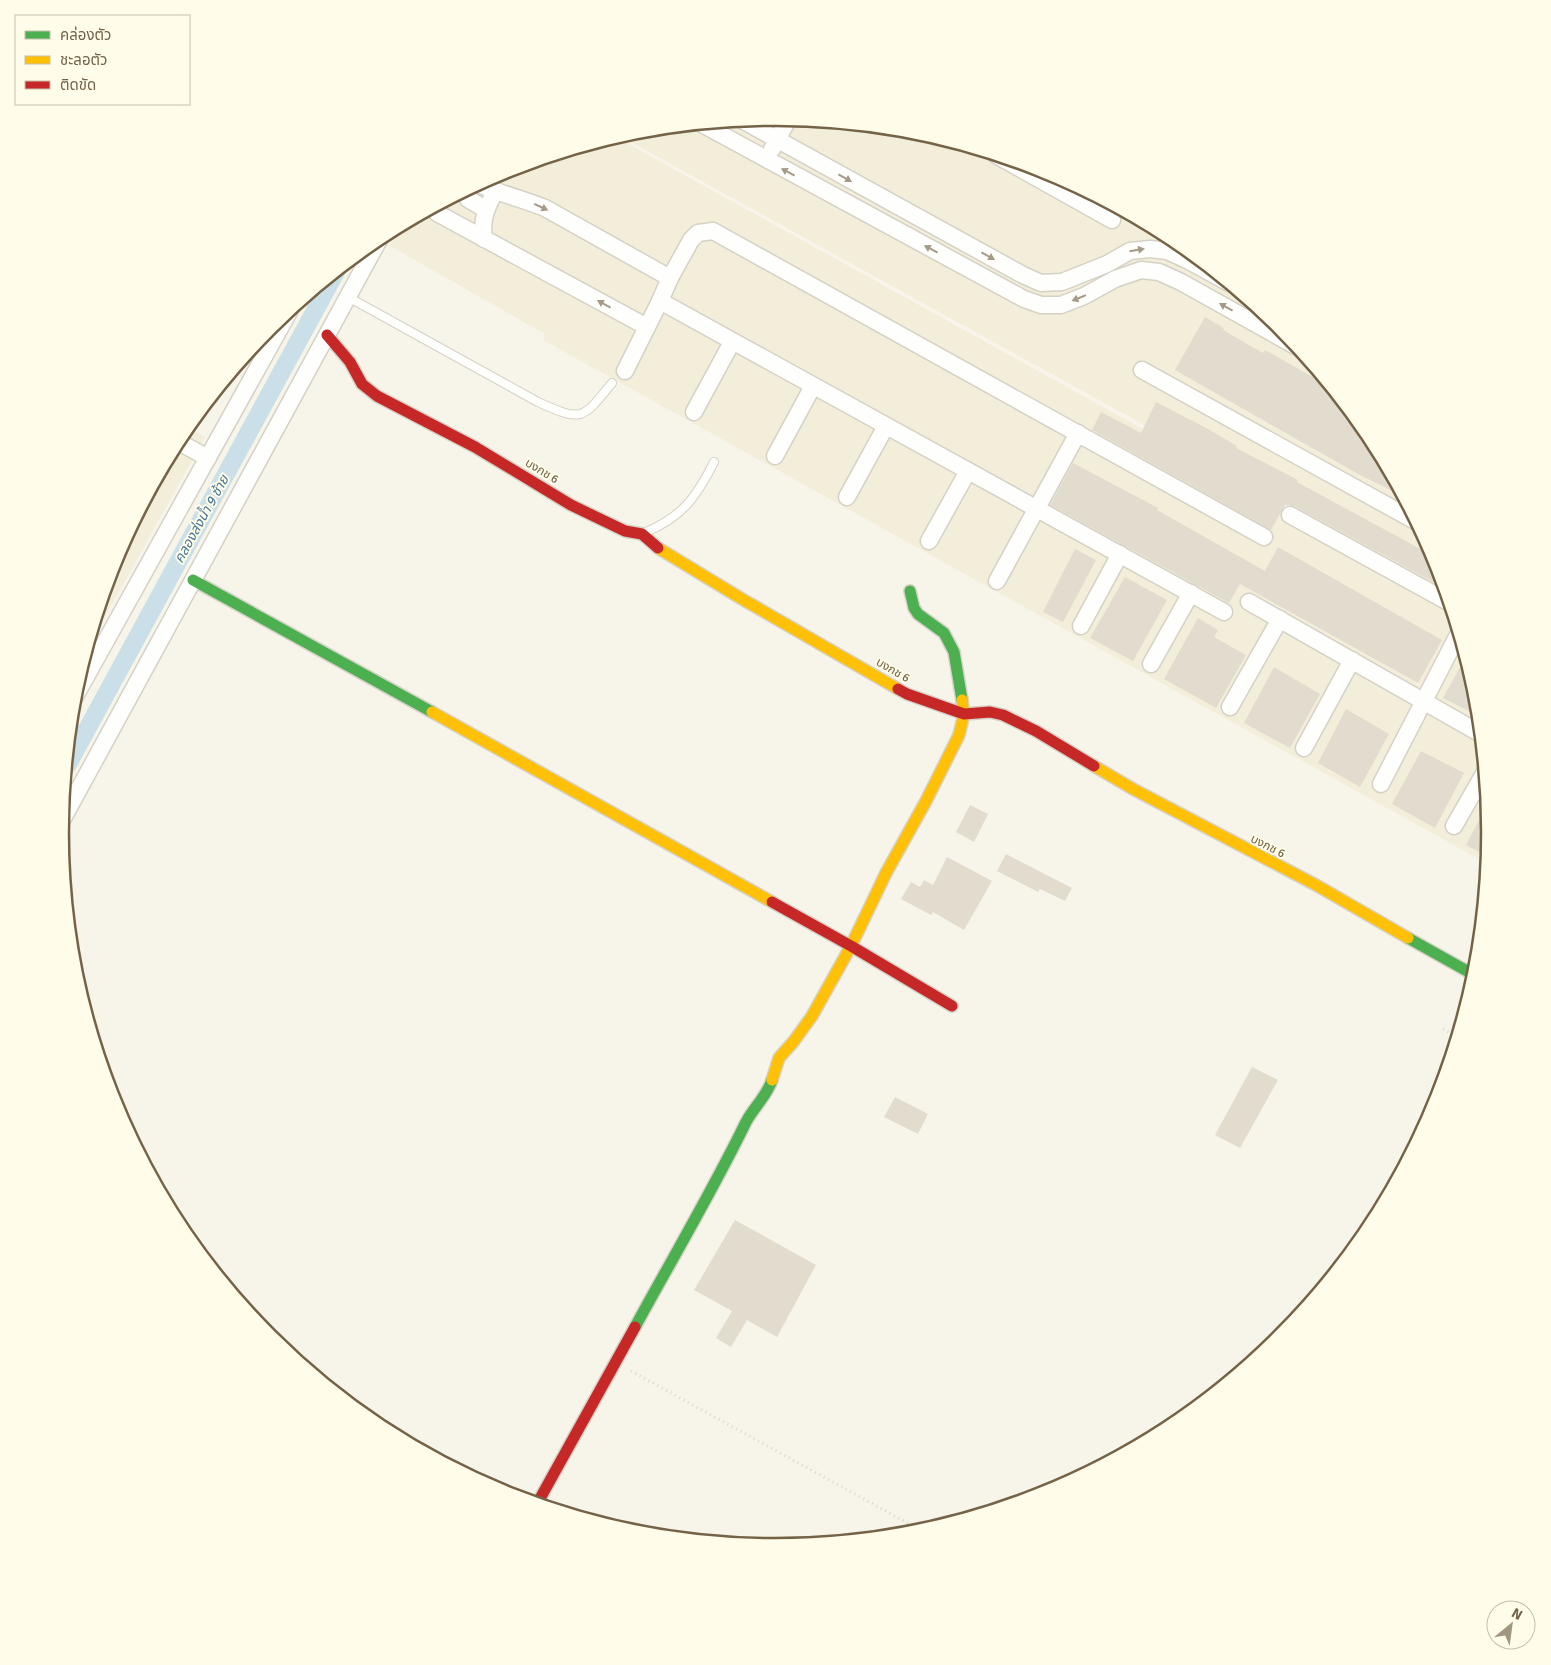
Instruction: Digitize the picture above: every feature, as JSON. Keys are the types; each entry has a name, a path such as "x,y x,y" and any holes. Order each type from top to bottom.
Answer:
{"street":[{"path":"746,149 759,126"},
{"path":"762,126 777,140 1023,275 1041,283 1062,282 1107,264 1130,251 1150,248 1167,251 1196,265"},
{"path":"766,161 785,126"},
{"path":"711,129 766,161 1024,299 1041,305 1061,305 1084,296 1115,279 1141,270 1159,272 1181,282 1278,336"},
{"path":"1028,173 1112,220"},
{"path":"487,188 524,199 545,208 670,278"},
{"path":"484,239 482,228 485,209 495,192"},
{"path":"468,199 485,209"},
{"path":"437,213 647,327"},
{"path":"624,371 691,240 698,233 713,231 1264,536"},
{"path":"70,806 372,253"},
{"path":"1107,264 1115,279"},
{"path":"660,301 1224,612"},
{"path":"95,644 208,458 279,331"},
{"name":"บงกช 6","path":"327,335 350,362 362,384 377,396 475,446 571,505 624,531 642,534 670,556 907,694 964,714 990,712 1003,715 1036,732 1133,789 1316,885 1469,972"},
{"path":"694,412 732,342"},
{"path":"1142,370 1405,512"},
{"path":"775,456 813,386"},
{"path":"847,496 886,426"},
{"path":"997,581 1078,433"},
{"path":"185,445 208,458"},
{"path":"929,541 968,471"},
{"path":"1290,515 1443,599"},
{"path":"1081,626 1120,554"},
{"path":"192,580 851,946 952,1006"},
{"path":"540,1499 730,1158 751,1113 769,1090 779,1058 812,1016 851,946 886,873 959,735 964,714 958,668 949,641 944,633 918,614 914,608 910,590"},
{"path":"1151,664 1191,593"},
{"path":"1249,602 1474,730"},
{"path":"1230,708 1280,619"},
{"path":"1381,784 1455,640"},
{"path":"1304,748 1352,660"},
{"path":"1454,826 1480,780"}],"lane":[{"path":"348,297 538,402 562,413 574,416 586,412 612,383"},
{"path":"642,534 670,520 686,505 700,490 714,462"}],"path":[{"path":"1443,1029 1452,1034"},
{"path":"615,1362 913,1526"}],"shaded area":[{"path":"776,126 822,127 913,139 1003,163 1088,199 1129,220 1206,272 1241,301 1307,367 1336,402 1388,479 1409,520 1438,587 629,141 683,132 729,127"},
{"path":"625,142 1441,594 1458,650 1469,695 1476,740 1481,786 1481,860 543,340 545,334 390,246 395,237 422,220 505,180 548,163"},
{"path":"194,431 205,437 100,625 123,562 163,479"}],"building":[{"path":"1205,317 1224,328 1223,330 1263,353 1265,350 1318,380 1363,440 1395,492 1358,474 1175,370"},
{"path":"1156,402 1208,429 1237,446 1236,448 1298,480 1297,482 1423,550 1437,584 1294,506 1285,505 1271,530 1092,430 1101,412 1141,433"},
{"path":"1073,463 1158,508 1157,510 1265,571 1278,547 1442,640 1418,683 1240,584 1229,603 1050,505"},
{"path":"1075,549 1096,560 1063,622 1043,612"},
{"path":"1125,577 1167,600 1133,661 1090,638"},
{"path":"1198,618 1218,630 1214,637 1246,655 1216,708 1164,679"},
{"path":"1461,664 1472,713 1443,698"},
{"path":"1274,667 1320,694 1290,748 1244,723"},
{"path":"1346,709 1389,734 1360,787 1318,763"},
{"path":"1421,751 1464,773 1435,828 1392,804"},
{"path":"970,805 988,814 974,842 956,832"},
{"path":"1482,815 1482,853 1466,845"},
{"path":"1006,854 1072,888 1065,901 1040,889 1038,892 997,871"},
{"path":"947,857 992,881 964,930 933,912 931,915 901,899 911,882 920,887 924,880 933,885"},
{"path":"1252,1067 1278,1080 1240,1148 1215,1135"},
{"path":"895,1097 928,1114 918,1134 884,1117"},
{"path":"735,1220 816,1265 777,1337 747,1320 731,1347 716,1338 732,1311 694,1290"}],"waterway":[{"name":"คลองส่งน้ำ 9 ซ้าย","path":"73,754 329,286"}],"traffic: fast":[{"path":"193,580 432,712"},
{"path":"910,591 914,608 918,614 944,633 954,652 962,700"},
{"path":"1408,938 1469,972"},
{"path":"635,1327 706,1200 746,1122 767,1091 772,1080"}],"traffic: slow":[{"path":"658,548 898,689"},
{"path":"772,1080 779,1058 812,1016 851,946 886,873 926,801 959,735 964,714 962,700"},
{"path":"432,712 772,902"},
{"path":"1094,766 1133,789 1316,885 1408,938"}],"traffic: jam":[{"path":"327,335 350,362 362,384 377,396 475,447 571,505 625,531 642,534 658,548"},
{"path":"898,689 964,714 990,712 1003,715 1036,731 1094,766"},
{"path":"772,902 952,1006"},
{"path":"540,1499 635,1327"}]}
